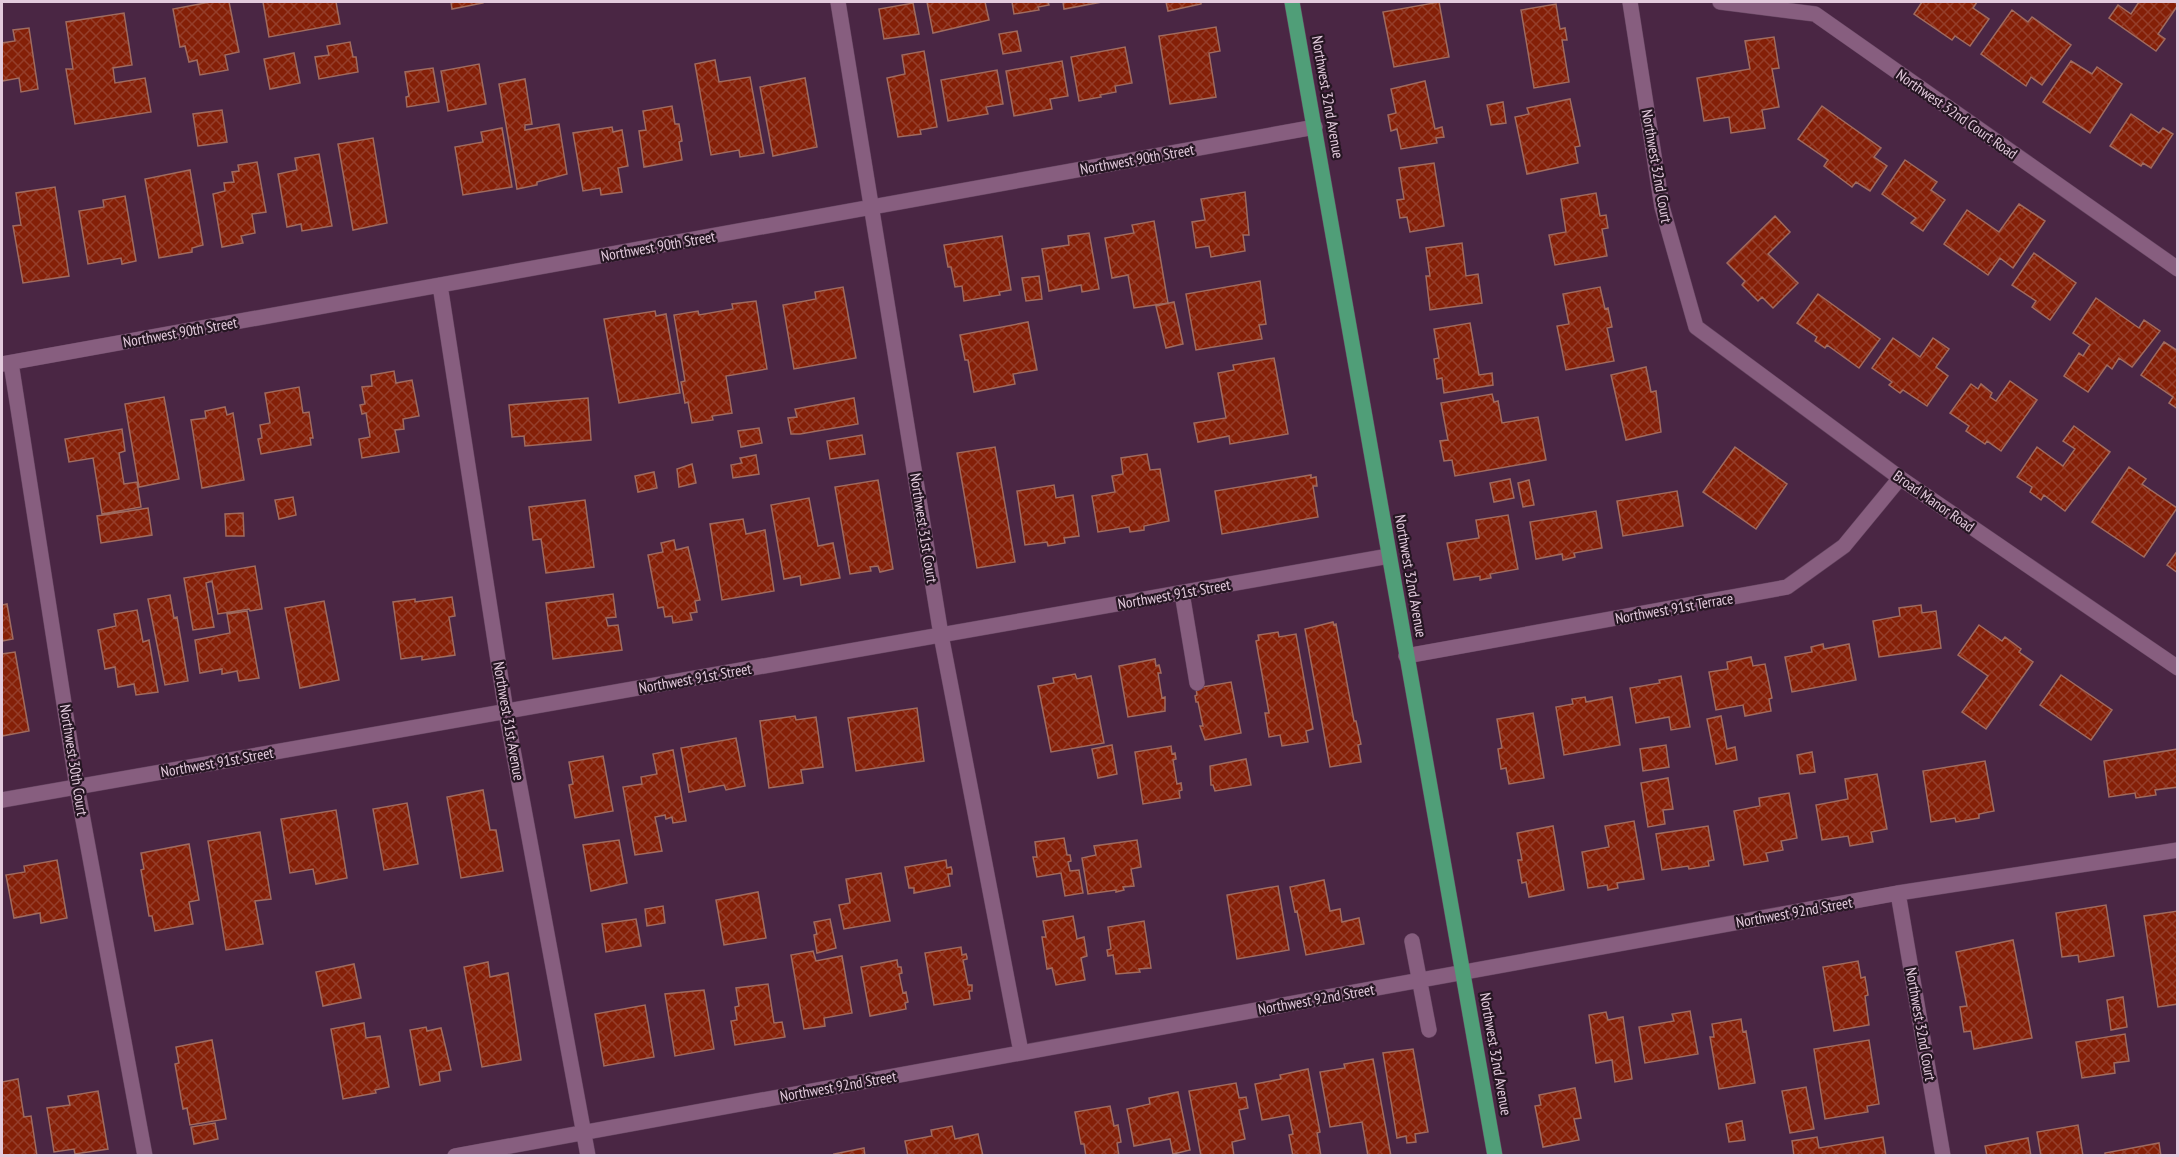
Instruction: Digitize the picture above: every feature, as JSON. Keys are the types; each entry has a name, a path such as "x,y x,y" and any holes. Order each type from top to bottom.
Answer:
{"main road":[{"name":"Northwest 32nd Avenue","path":"1292,2 1495,1155"}],"street":[{"name":"Northwest 31st Court","path":"838,2 941,635 1022,1052"},
{"name":"Northwest 32nd Court","path":"1630,2 1662,207 1696,327"},
{"name":"Northwest 32nd Court Road","path":"1720,2 1815,14 2178,269"},
{"name":"Northwest 90th Street","path":"6,363 1315,127"},
{"name":"Northwest 31st Avenue","path":"440,285 506,711 588,1155"},
{"name":"Broad Manor Road","path":"1696,327 1900,478 2178,668"},
{"name":"Northwest 30th Court","path":"6,363 77,787 145,1155"},
{"name":"Northwest 91st Terrace","path":"1406,657 1787,587 1844,546 1900,478"},
{"name":"Northwest 91st Street","path":"2,800 1389,556"},
{"path":"1182,593 1197,683"},
{"name":"Northwest 92nd Street","path":"455,1155 1898,893 2178,850"},
{"name":"Northwest 32nd Court","path":"1898,893 1943,1155"},
{"path":"1412,941 1429,1030"}],"building":[{"path":"210,2 229,2 239,52 225,55 228,70 200,75 197,60 189,62 185,46 180,47 173,9"},
{"path":"263,2 336,2 340,24 269,37"},
{"path":"451,2 483,2 483,3 452,9"},
{"path":"927,2 985,2 989,20 933,33"},
{"path":"1012,2 1048,2 1049,5 1038,7 1039,10 1014,14"},
{"path":"1063,2 1102,2 1064,9"},
{"path":"1166,2 1201,2 1201,4 1168,11"},
{"path":"1439,2 1449,57 1394,67 1383,12"},
{"path":"1922,2 1977,2 1973,8 1989,19 1970,46 1955,36 1952,40 1914,14"},
{"path":"2139,2 2178,2 2158,34 2165,39 2156,51 2109,18 2118,5 2131,14"},
{"path":"913,3 919,34 884,39 879,9"},
{"path":"1556,4 1560,29 1565,28 1567,40 1562,40 1569,82 1534,88 1521,10"},
{"path":"2012,10 2028,22 2032,17 2071,45 2042,85 2031,77 2026,86 1981,54"},
{"path":"124,13 132,65 113,68 115,83 145,78 151,112 75,124 66,69 73,69 66,22"},
{"path":"1216,27 1220,51 1209,53 1216,97 1170,104 1159,36"},
{"path":"29,28 38,89 21,92 19,78 2,81 2,43 15,41 13,30"},
{"path":"1017,31 1021,51 1003,54 999,34"},
{"path":"1774,37 1779,68 1772,69 1779,107 1762,110 1765,128 1731,133 1729,117 1704,121 1697,78 1750,69 1745,41"},
{"path":"350,42 353,57 356,57 358,72 319,79 315,57 329,55 327,46"},
{"path":"1125,47 1132,83 1115,86 1116,92 1079,101 1071,57"},
{"path":"924,51 937,127 920,130 921,134 898,137 887,78 905,74 902,55"},
{"path":"294,53 300,83 270,89 264,59"},
{"path":"715,60 719,82 750,77 764,153 740,157 739,150 711,155 695,64"},
{"path":"1062,61 1068,96 1050,99 1052,109 1014,116 1006,71"},
{"path":"2071,61 2092,74 2097,67 2122,84 2090,133 2043,102"},
{"path":"479,64 486,104 448,111 441,71"},
{"path":"433,68 439,102 407,107 406,97 409,96 405,72"},
{"path":"997,70 1003,104 986,107 988,114 948,121 941,80"},
{"path":"805,78 817,147 773,156 760,87"},
{"path":"525,79 532,124 525,125 525,130 559,124 567,174 537,182 537,185 517,189 499,84"},
{"path":"1425,81 1435,129 1442,127 1444,137 1436,138 1437,143 1401,149 1397,129 1391,131 1388,115 1396,113 1391,89"},
{"path":"1570,99 1580,146 1575,147 1578,163 1527,174 1515,117 1529,114 1527,108"},
{"path":"1503,102 1506,123 1491,125 1487,105"},
{"path":"672,106 675,124 679,124 682,160 644,167 639,131 646,130 643,111"},
{"path":"1822,106 1881,148 1874,157 1887,166 1870,191 1856,182 1852,187 1824,166 1828,160 1798,139"},
{"path":"222,110 227,142 198,146 193,114"},
{"path":"2131,114 2159,133 2163,128 2173,134 2151,168 2143,163 2141,166 2110,146"},
{"path":"612,127 613,132 622,130 628,166 618,168 622,192 601,195 600,188 583,191 573,133"},
{"path":"502,128 512,187 463,195 455,147 483,142 481,132"},
{"path":"373,138 387,223 353,230 338,144"},
{"path":"319,154 332,226 302,231 301,224 287,227 278,174 297,170 295,158"},
{"path":"1905,160 1937,182 1931,190 1945,200 1923,231 1911,223 1916,218 1882,194"},
{"path":"257,162 266,212 252,214 255,233 241,236 243,243 222,247 213,194 225,191 224,183 234,182 232,172 239,171 238,165"},
{"path":"1434,163 1444,226 1410,232 1407,217 1400,218 1397,200 1404,199 1399,168"},
{"path":"190,170 203,245 192,248 192,252 159,258 145,179"},
{"path":"55,187 69,276 23,283 13,226 21,225 16,193"},
{"path":"1245,192 1249,235 1243,235 1245,251 1211,257 1209,246 1196,248 1192,222 1205,220 1201,199"},
{"path":"1596,193 1600,216 1606,215 1608,228 1602,229 1607,256 1555,265 1549,235 1566,232 1561,199"},
{"path":"125,196 136,261 122,264 121,258 88,264 79,211 104,207 103,200"},
{"path":"2019,204 2045,221 2013,268 2000,258 1988,275 1944,244 1967,210 1999,232"},
{"path":"1775,216 1790,232 1768,254 1798,283 1773,308 1762,297 1758,301 1742,285 1745,281 1727,263"},
{"path":"1154,221 1168,303 1134,308 1128,275 1112,278 1105,238 1134,233 1132,225"},
{"path":"1089,233 1099,289 1082,292 1081,285 1049,291 1042,249 1069,245 1068,236"},
{"path":"1002,236 1011,290 999,292 1000,295 964,301 962,286 955,287 944,245"},
{"path":"1462,243 1466,276 1478,274 1482,303 1430,310 1426,276 1430,276 1426,248"},
{"path":"2034,253 2076,283 2050,320 2032,307 2036,301 2012,285"},
{"path":"1039,276 1042,299 1026,301 1022,278"},
{"path":"1260,281 1266,324 1259,325 1262,339 1196,350 1186,294"},
{"path":"843,287 856,358 794,369 783,305 816,299 815,292"},
{"path":"1600,287 1612,327 1607,328 1614,361 1566,370 1557,326 1569,324 1563,294"},
{"path":"1818,294 1880,339 1859,368 1827,345 1825,348 1815,341 1817,337 1797,323"},
{"path":"2096,298 2139,328 2144,320 2160,331 2132,367 2119,358 2112,369 2107,365 2088,392 2064,376 2079,353 2083,356 2090,345 2073,333"},
{"path":"756,301 767,369 726,376 732,413 712,416 713,420 692,423 681,382 685,381 674,315 698,311 699,315 733,309 732,304"},
{"path":"1174,302 1183,344 1166,348 1156,306"},
{"path":"655,311 656,316 666,314 680,393 619,403 604,319"},
{"path":"1028,322 1037,370 1013,374 1015,384 974,392 968,360 965,360 960,335"},
{"path":"1470,323 1479,375 1492,373 1493,385 1444,393 1442,378 1437,379 1434,359 1439,358 1434,329"},
{"path":"1893,338 1920,357 1933,338 1949,349 1936,367 1948,376 1927,406 1903,390 1900,393 1889,385 1892,382 1872,368"},
{"path":"2164,342 2178,351 2178,409 2169,403 2173,397 2141,375"},
{"path":"1274,358 1288,434 1230,444 1229,436 1198,442 1194,423 1226,418 1218,373 1234,370 1233,365"},
{"path":"1646,367 1651,392 1656,391 1661,432 1626,440 1611,375"},
{"path":"394,371 396,383 412,380 419,416 403,419 404,429 395,430 399,452 362,458 359,439 370,437 366,413 362,414 360,405 365,404 362,387 372,386 371,375"},
{"path":"2010,381 2037,400 2001,451 1987,441 1985,444 1966,431 1969,426 1950,413 1971,384 1978,389 1981,384 1992,393 1990,397 1996,401"},
{"path":"299,387 303,413 309,412 313,438 310,438 311,445 261,454 258,439 262,438 260,425 270,423 265,393"},
{"path":"1492,394 1494,402 1498,401 1502,423 1538,417 1546,460 1455,476 1452,460 1444,461 1440,441 1448,440 1441,403"},
{"path":"164,397 179,479 139,487 125,404"},
{"path":"588,398 591,440 525,446 524,436 512,437 509,405"},
{"path":"854,398 858,424 791,434 788,418 797,417 795,409"},
{"path":"225,407 227,415 233,413 244,480 202,488 191,420 206,418 205,411"},
{"path":"2074,426 2110,452 2065,511 2044,495 2041,500 2030,492 2032,487 2017,477 2037,447 2063,466 2075,449 2063,441"},
{"path":"759,428 762,443 741,447 738,431"},
{"path":"122,429 125,451 119,453 124,484 137,482 141,507 102,514 93,458 69,462 65,439"},
{"path":"862,435 865,454 830,459 827,441"},
{"path":"995,447 1015,562 977,568 957,453"},
{"path":"1735,447 1787,484 1756,529 1703,492"},
{"path":"1147,454 1150,470 1160,469 1169,521 1144,526 1144,530 1130,532 1129,527 1098,532 1092,496 1115,492 1112,476 1123,474 1121,458"},
{"path":"756,455 759,474 733,478 731,465 742,463 740,458"},
{"path":"692,464 696,483 679,487 677,469"},
{"path":"2129,467 2146,479 2142,484 2177,508 2144,557 2092,522"},
{"path":"654,472 657,488 638,492 635,476"},
{"path":"1311,475 1311,478 1316,477 1317,486 1313,486 1318,517 1222,534 1215,491"},
{"path":"1510,479 1514,498 1494,502 1490,483"},
{"path":"878,480 893,569 880,572 878,566 870,567 871,571 850,574 835,487"},
{"path":"1529,480 1534,505 1523,507 1518,483"},
{"path":"1054,485 1056,498 1073,495 1079,536 1064,538 1065,543 1048,546 1047,542 1025,545 1017,491"},
{"path":"1677,491 1683,526 1623,536 1617,501"},
{"path":"293,497 296,515 279,519 275,500"},
{"path":"809,498 818,546 833,543 840,578 801,585 800,576 784,579 771,505"},
{"path":"585,500 594,567 546,573 541,539 533,540 529,507"},
{"path":"148,508 152,535 101,543 97,516"},
{"path":"1596,511 1602,548 1574,553 1575,557 1563,560 1562,554 1536,559 1530,522"},
{"path":"243,513 244,536 226,536 225,514"},
{"path":"1508,515 1518,569 1490,574 1491,578 1480,580 1480,576 1454,580 1447,543 1479,538 1476,520"},
{"path":"743,519 746,534 765,530 774,591 722,600 710,524"},
{"path":"674,540 676,550 688,547 700,600 695,601 697,612 690,613 692,620 673,623 672,616 665,617 663,607 658,608 648,555 663,552 661,543"},
{"path":"2178,550 2178,573 2167,565"},
{"path":"255,566 262,609 218,614 212,581 206,583 214,627 193,630 184,578"},
{"path":"613,594 616,617 606,618 608,626 618,625 622,650 553,659 546,603"},
{"path":"170,595 174,618 177,617 188,681 165,685 148,599"},
{"path":"452,597 455,616 449,617 455,655 422,660 422,656 401,659 393,602 415,599 415,602"},
{"path":"324,601 339,680 300,688 285,608"},
{"path":"7,604 13,639 2,641 2,605"},
{"path":"1921,605 1922,613 1936,611 1941,648 1879,657 1873,621 1900,616 1899,608"},
{"path":"137,610 143,642 149,640 158,692 136,695 134,684 118,687 115,667 105,669 98,630 116,626 114,614"},
{"path":"247,611 259,678 239,681 237,671 222,674 222,669 200,673 195,640 230,633 227,614"},
{"path":"1333,622 1334,625 1336,624 1354,721 1356,721 1361,744 1358,745 1361,762 1330,767 1305,629"},
{"path":"1979,625 2002,641 2005,637 2021,649 2019,652 2033,662 1986,729 1962,712 1988,676 1958,655"},
{"path":"1278,632 1279,637 1296,634 1313,729 1306,731 1308,742 1282,746 1280,735 1269,737 1265,713 1269,713 1256,641 1259,640 1258,635"},
{"path":"1823,644 1824,649 1849,644 1856,680 1792,692 1785,657 1812,652 1811,647"},
{"path":"15,652 29,731 2,736 2,654"},
{"path":"1751,657 1753,666 1765,664 1772,698 1769,699 1771,711 1745,716 1743,705 1716,710 1709,672 1728,669 1727,662"},
{"path":"1155,659 1156,666 1159,665 1161,673 1158,673 1162,698 1165,697 1165,711 1128,717 1119,666"},
{"path":"1075,674 1077,679 1091,676 1104,743 1051,752 1038,686 1054,683 1053,678"},
{"path":"2061,675 2112,710 2091,740 2040,705"},
{"path":"1681,676 1690,727 1671,730 1669,717 1636,723 1630,688 1660,683 1659,680"},
{"path":"1231,682 1241,733 1205,740 1200,726 1203,726 1198,702 1196,702 1196,688"},
{"path":"1585,697 1586,702 1612,697 1620,745 1564,755 1556,707 1573,704 1572,699"},
{"path":"917,708 924,761 856,771 848,718"},
{"path":"1533,713 1544,778 1509,784 1506,768 1501,769 1498,749 1502,748 1497,719"},
{"path":"795,716 796,720 816,717 823,767 801,770 803,783 769,788 760,721"},
{"path":"1721,716 1727,749 1735,747 1737,760 1716,764 1707,719"},
{"path":"736,738 745,786 726,790 724,785 689,792 681,748"},
{"path":"1112,745 1117,774 1098,778 1092,749"},
{"path":"1666,745 1669,767 1643,771 1640,749"},
{"path":"1171,746 1172,754 1175,753 1176,759 1173,760 1177,784 1181,783 1180,798 1143,804 1135,752"},
{"path":"2178,749 2178,787 2155,790 2156,795 2136,798 2135,793 2109,797 2104,761"},
{"path":"673,750 686,821 673,823 672,817 666,819 665,815 655,817 662,851 635,855 623,787 642,784 641,777 657,774 653,754"},
{"path":"1812,752 1815,772 1800,774 1797,755"},
{"path":"603,756 613,811 575,818 569,785 573,784 569,762"},
{"path":"1246,759 1251,785 1215,791 1211,785 1210,766"},
{"path":"1985,761 1994,811 1979,814 1979,818 1956,822 1955,818 1931,822 1923,771"},
{"path":"1877,774 1887,829 1871,832 1873,842 1850,846 1848,836 1822,840 1816,805 1848,799 1845,779"},
{"path":"1668,778 1673,809 1663,810 1665,824 1648,827 1641,783"},
{"path":"483,790 490,830 496,830 503,871 461,878 447,797"},
{"path":"1789,793 1797,838 1781,841 1783,850 1766,853 1768,861 1744,865 1734,811 1760,806 1759,798"},
{"path":"407,803 418,864 384,870 373,809"},
{"path":"336,810 347,878 316,884 313,869 290,873 281,819"},
{"path":"1634,821 1644,879 1617,883 1618,888 1608,890 1607,885 1588,888 1582,852 1609,847 1605,826"},
{"path":"1553,826 1564,890 1529,897 1526,882 1522,883 1518,860 1522,860 1517,833"},
{"path":"1708,826 1714,860 1708,861 1709,866 1662,870 1656,834"},
{"path":"260,832 271,899 255,901 263,944 226,950 208,841"},
{"path":"1064,838 1067,855 1070,855 1071,861 1068,862 1070,871 1079,870 1083,893 1065,896 1061,873 1037,877 1033,857 1037,857 1035,842"},
{"path":"619,840 627,883 591,891 583,845"},
{"path":"1137,840 1141,867 1131,869 1134,886 1123,887 1124,890 1116,892 1116,890 1088,894 1082,858 1096,855 1094,846"},
{"path":"189,844 199,900 189,902 193,924 155,931 152,916 149,916 141,870 144,869 141,853"},
{"path":"57,860 67,918 41,923 40,913 14,918 6,875 25,872 24,866"},
{"path":"946,860 947,868 951,867 952,870 952,874 948,874 950,886 914,893 914,888 909,888 905,867"},
{"path":"881,873 890,921 844,929 839,905 850,903 846,879"},
{"path":"1324,880 1330,911 1340,909 1342,922 1359,918 1364,944 1306,955 1290,887"},
{"path":"1278,886 1289,950 1237,959 1227,895"},
{"path":"758,892 766,938 724,945 716,900"},
{"path":"2106,905 2114,956 2079,962 2078,955 2062,957 2056,913"},
{"path":"663,906 665,923 647,926 645,909"},
{"path":"2178,911 2178,1004 2158,1007 2144,916"},
{"path":"1073,916 1077,939 1084,937 1087,956 1081,958 1085,980 1056,985 1052,968 1047,969 1042,937 1046,937 1043,921"},
{"path":"636,919 641,946 606,952 602,924"},
{"path":"830,919 836,948 817,953 814,935 817,934 814,922"},
{"path":"1144,921 1151,968 1139,969 1140,972 1116,974 1113,955 1108,956 1107,950 1111,949 1108,927"},
{"path":"2013,940 2032,1038 1974,1049 1971,1031 1964,1032 1960,1007 1967,1006 1956,952"},
{"path":"961,947 962,955 966,954 967,957 963,960 968,985 972,985 972,991 969,991 970,999 934,1005 925,953"},
{"path":"813,951 816,961 842,956 852,1013 824,1018 825,1026 804,1029 791,955"},
{"path":"897,960 898,967 901,967 902,973 899,974 903,993 906,992 908,1002 905,1003 906,1009 870,1016 861,967"},
{"path":"1858,961 1861,978 1865,977 1869,1025 1834,1031 1823,967"},
{"path":"488,962 490,977 508,973 521,1060 482,1067 464,967"},
{"path":"354,964 361,998 323,1006 316,972"},
{"path":"768,984 774,1023 782,1022 785,1037 735,1045 731,1021 737,1020 735,1007 739,1006 736,988"},
{"path":"704,990 714,1049 675,1056 665,994"},
{"path":"2123,997 2127,1027 2111,1030 2107,1000"},
{"path":"645,1005 654,1057 604,1066 595,1014"},
{"path":"1690,1011 1698,1054 1645,1063 1639,1027 1674,1021 1672,1014"},
{"path":"1606,1012 1608,1020 1623,1017 1632,1079 1615,1082 1612,1060 1596,1063 1589,1015"},
{"path":"1741,1019 1743,1032 1746,1031 1755,1083 1719,1089 1710,1037 1714,1037 1712,1024"},
{"path":"364,1023 366,1038 380,1036 389,1087 375,1090 376,1093 343,1099 331,1029"},
{"path":"426,1027 427,1031 441,1028 451,1070 439,1072 440,1081 420,1085 410,1030"},
{"path":"2125,1034 2129,1061 2114,1063 2115,1073 2082,1078 2076,1042"},
{"path":"212,1040 226,1119 190,1125 187,1108 183,1109 175,1064 179,1063 176,1047"},
{"path":"1869,1040 1879,1104 1867,1106 1868,1112 1825,1119 1814,1049"},
{"path":"1413,1049 1428,1132 1415,1134 1416,1142 1407,1143 1406,1136 1397,1138 1383,1053"},
{"path":"1373,1059 1391,1156 1368,1156 1362,1122 1330,1127 1320,1072 1345,1068 1344,1064"},
{"path":"1308,1069 1320,1132 1317,1133 1321,1156 1293,1156 1289,1135 1293,1134 1289,1115 1262,1120 1255,1084 1281,1079 1280,1075"},
{"path":"18,1079 24,1117 31,1116 37,1156 2,1156 2,1082"},
{"path":"1236,1083 1239,1098 1246,1097 1248,1108 1239,1110 1245,1139 1232,1142 1234,1156 1201,1156 1189,1091"},
{"path":"1806,1087 1814,1129 1790,1133 1782,1091"},
{"path":"1575,1088 1581,1118 1574,1119 1579,1140 1543,1147 1535,1106 1541,1105 1539,1095"},
{"path":"98,1091 108,1149 75,1154 74,1149 54,1152 47,1108 70,1105 68,1096"},
{"path":"1178,1092 1190,1150 1173,1154 1170,1139 1134,1146 1127,1109 1150,1104 1149,1098"},
{"path":"1110,1106 1114,1126 1118,1125 1121,1142 1117,1143 1119,1156 1086,1156 1084,1144 1081,1144 1075,1112"},
{"path":"1742,1121 1745,1140 1729,1142 1726,1124"},
{"path":"215,1123 218,1139 194,1144 191,1127"},
{"path":"2078,1125 2083,1156 2041,1156 2037,1132"},
{"path":"952,1126 955,1139 978,1134 983,1156 908,1156 905,1141 932,1136 931,1130"},
{"path":"1817,1137 1819,1148 1883,1137 1886,1156 1794,1156 1792,1141"},
{"path":"2028,1138 2031,1156 1987,1156 1985,1146"},
{"path":"2159,1143 2161,1156 2105,1156 2105,1153"},
{"path":"864,1148 865,1156 835,1156 834,1154"}]}
